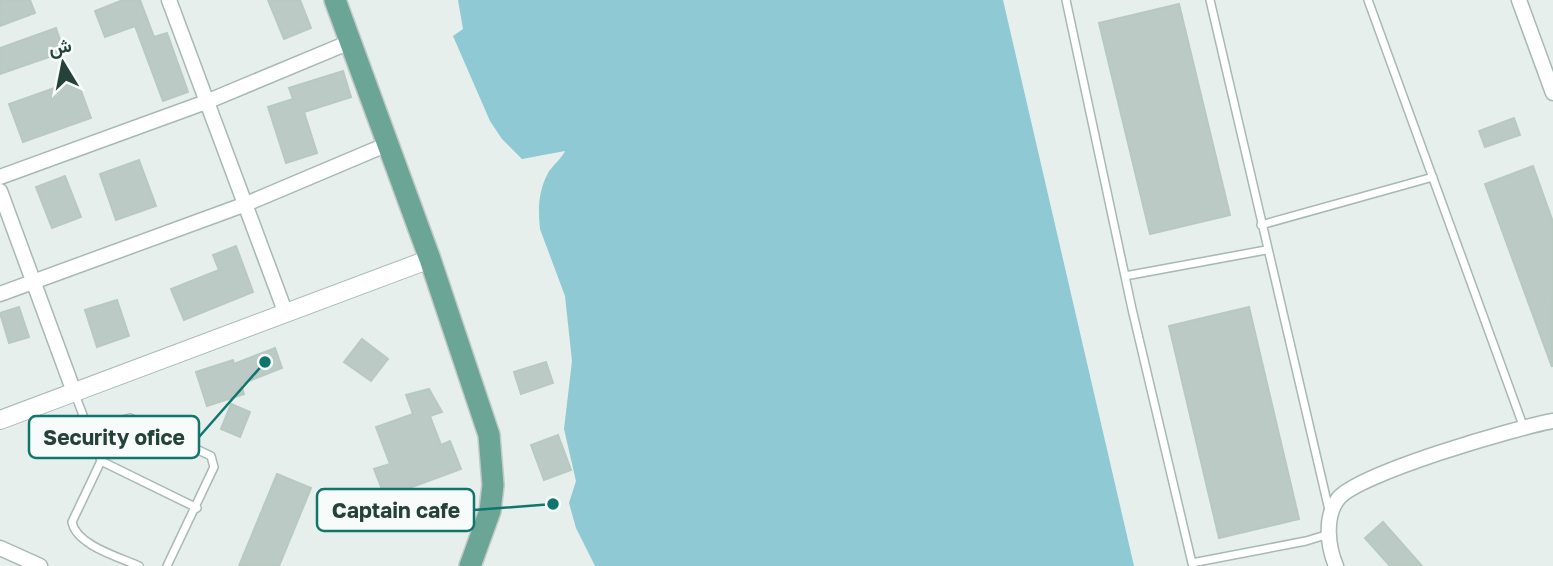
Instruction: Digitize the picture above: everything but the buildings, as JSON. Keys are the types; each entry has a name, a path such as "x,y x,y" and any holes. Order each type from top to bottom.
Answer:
{"main road":[{"path":"335,0 478,397 493,461 490,511 470,566"}],"street":[{"path":"169,0 286,314"},
{"path":"1519,0 1553,93"},
{"path":"0,177 206,102 350,42"},
{"path":"0,294 246,204 388,144"},
{"path":"0,191 74,392"},
{"path":"0,420 430,259"},
{"path":"1336,566 1329,533 1330,514 1338,499 1352,486 1380,474 1546,423 1553,415"},
{"path":"0,548 40,566"}],"lane":[{"path":"1066,0 1125,276 1193,565 1306,541 1329,533"},
{"path":"1210,0 1266,250 1330,514"},
{"path":"1368,0 1524,428"},
{"path":"1261,225 1433,177"},
{"path":"1125,276 1266,250"},
{"path":"74,392 101,461 197,508"},
{"path":"88,428 130,418 211,456 214,467 197,508 167,566"},
{"path":"101,461 72,522 73,529 81,538 139,566"}],"water":[{"path":"458,0 1003,0 1134,566 595,566 576,528 569,503 576,481 564,429 572,361 565,296 539,222 542,187 550,170 565,151 522,159 502,139 490,121 453,36 463,29"}],"place":[{"name":"Security ofice","path":"265,362"},
{"name":"Captain cafe","path":"553,504"}]}
